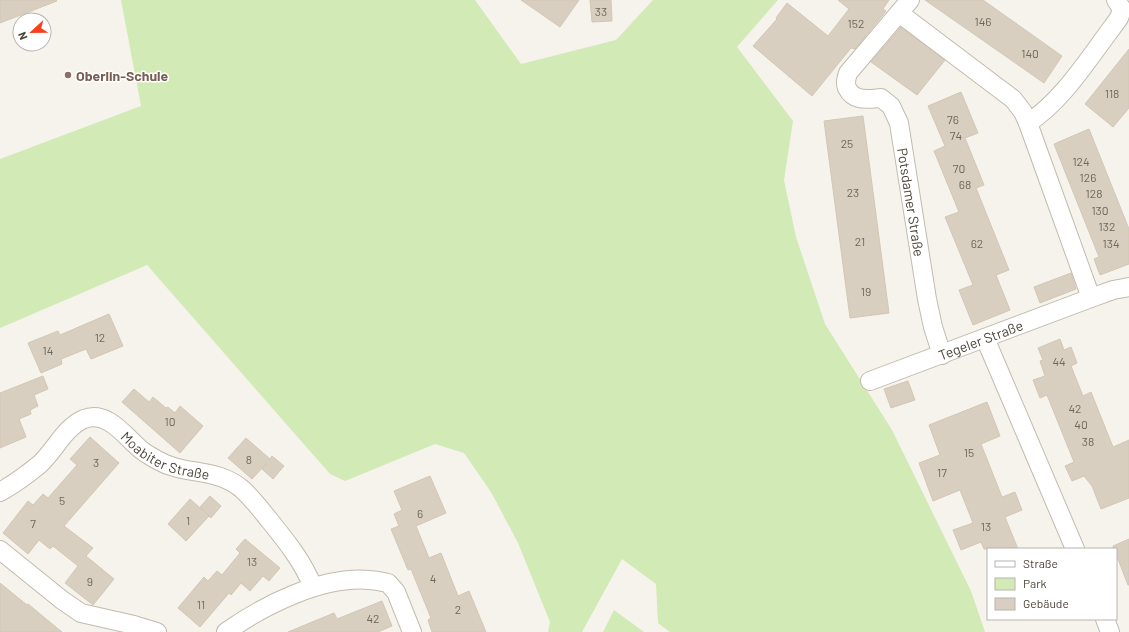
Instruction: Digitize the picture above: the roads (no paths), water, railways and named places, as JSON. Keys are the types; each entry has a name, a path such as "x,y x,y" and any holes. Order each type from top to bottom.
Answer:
{"street":[{"path":"1028,123 1041,115 1056,101 1111,30 1119,18 1122,9 1116,0"},
{"path":"904,6 1013,99 1023,112 1091,298"},
{"name":"Potsdamer Straße","path":"904,6 848,73 845,84 850,93 856,98 865,100 881,98 891,106 899,123 927,299 933,327 942,355"},
{"name":"Tegeler Straße","path":"870,381 1113,290 1129,287"},
{"path":"985,338 1075,548"},
{"name":"Moabiter Straße","path":"0,492 40,464 71,428 84,419 99,416 109,421 126,434 140,449 160,462 180,469 210,473 225,478 241,489 257,505 296,553 307,572 313,587"},
{"path":"0,550 62,600 81,613 134,625 157,632"},
{"path":"226,632 266,608 313,587 340,581 369,580 388,583 396,592 412,632"},
{"path":"1105,620 1110,632"}],"place":[{"name":"Oberlin-Schule","path":"68,75"}]}
